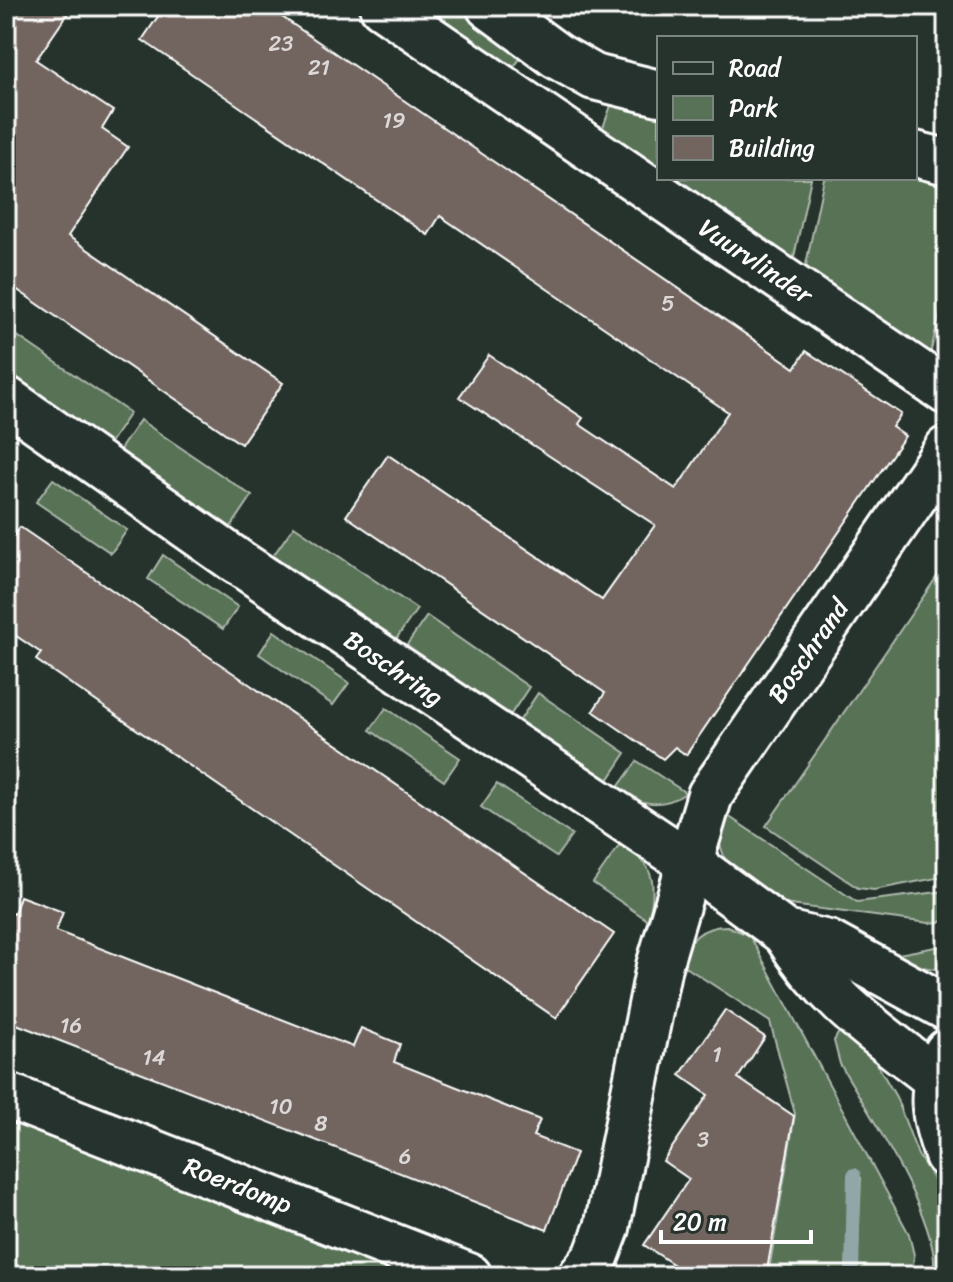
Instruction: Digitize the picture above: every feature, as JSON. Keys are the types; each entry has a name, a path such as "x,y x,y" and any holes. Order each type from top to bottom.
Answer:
{"street":[{"name":"Vuurvlinder","path":"382,6 947,392"},
{"path":"489,6 557,56 594,77 657,93"},
{"path":"524,103 557,56"},
{"path":"917,154 947,162"},
{"name":"Boschring","path":"6,399 251,571 690,863 785,933 809,972 842,1004 941,1065"},
{"name":"Boschrand","path":"690,863 714,788 947,449"},
{"path":"581,1276 596,1257 607,1228 659,966 690,863"},
{"name":"Boschring","path":"785,933 828,943 947,1008"},
{"path":"941,1065 934,1117 947,1155"},
{"name":"Roerdomp","path":"6,1095 469,1276"}],"green space":[{"path":"405,6 466,6 516,41 521,58 511,70"},
{"path":"615,95 657,106 657,178 599,138"},
{"path":"917,168 947,176 947,284 928,363 803,279 824,180 917,180"},
{"path":"660,180 811,180 791,271"},
{"path":"16,335 130,413 109,444 6,373 6,350"},
{"path":"140,420 252,496 231,527 119,451"},
{"path":"53,479 127,530 111,553 36,502"},
{"path":"294,526 417,609 396,639 273,556"},
{"path":"163,555 238,607 223,629 148,579"},
{"path":"947,562 947,876 874,890 858,888 766,826"},
{"path":"427,616 529,687 509,717 406,646"},
{"path":"274,631 349,683 333,705 259,654"},
{"path":"538,693 626,753 606,783 518,723"},
{"path":"386,708 460,758 444,781 370,730"},
{"path":"637,761 686,793 668,801 651,803 616,790"},
{"path":"497,784 572,835 556,857 481,807"},
{"path":"722,812 857,902 947,891 947,921 929,923 783,904 726,862 717,836"},
{"path":"621,843 641,859 651,876 649,921 593,883"},
{"path":"727,926 750,936 909,1234 914,1255 912,1276 857,1276 861,1178 855,1173 850,1178 846,1276 768,1276 795,1114 770,1022 678,962 697,936 710,929"},
{"path":"947,945 947,971 910,965 893,955"},
{"path":"841,1028 869,1050 896,1097 918,1155 947,1200 947,1276 933,1276 934,1255 916,1200 840,1064 834,1041"},
{"path":"6,1115 418,1276 6,1275"}],"building":[{"path":"6,6 73,6 36,60 113,111 102,129 128,147 68,236 283,383 241,444 6,282"},
{"path":"165,6 266,6 795,368 806,351 901,414 892,427 905,436 686,755 675,747 663,759 593,711 605,693 346,516 388,455 602,600 655,525 459,397 489,355 583,418 579,424 676,489 728,412 440,216 428,235 142,40"},
{"path":"20,527 614,934 556,1018 36,660 41,653 6,629 6,547"},
{"path":"20,896 63,912 56,931 353,1047 361,1028 400,1044 394,1062 540,1120 533,1136 576,1153 547,1230 6,1020 6,911 14,914"},
{"path":"725,1010 765,1037 738,1078 794,1116 766,1276 691,1276 644,1245 689,1179 663,1161 708,1095 680,1075"}],"waterway":[{"path":"852,1276 854,1175"}]}
